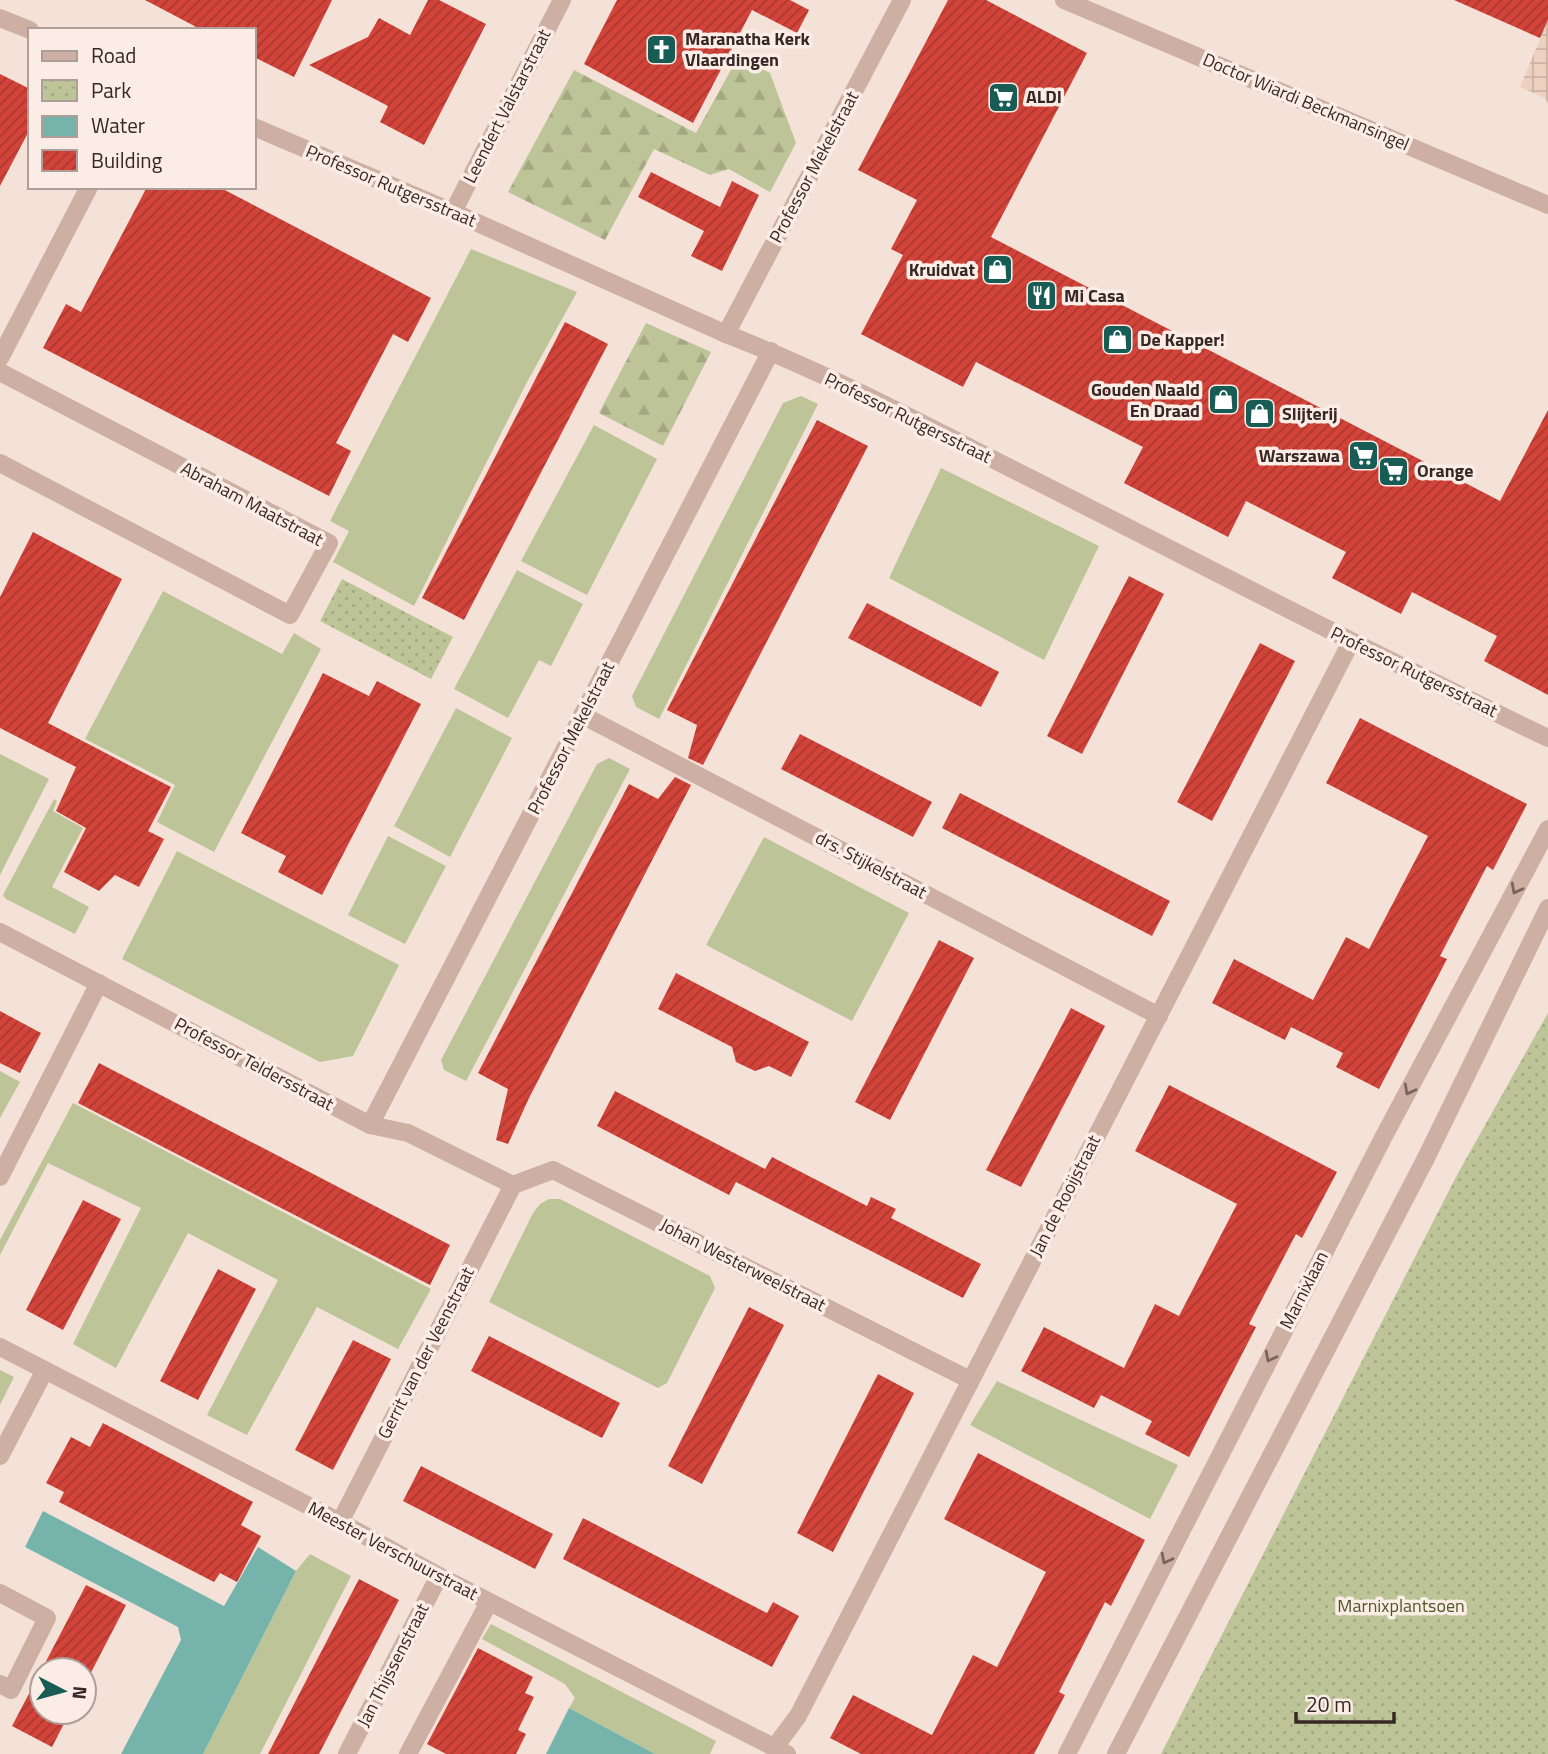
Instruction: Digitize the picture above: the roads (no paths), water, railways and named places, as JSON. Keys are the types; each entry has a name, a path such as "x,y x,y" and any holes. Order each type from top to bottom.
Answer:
{"street":[{"name":"Leendert Valstarstraat","path":"453,212 562,0"},
{"name":"Professor Mekelstraat","path":"726,334 902,0"},
{"name":"Doctor Wiardi Beckmansingel","path":"1064,0 1548,205"},
{"path":"0,18 28,29"},
{"name":"Professor Rutgersstraat","path":"256,128 726,334 771,351 905,414 1351,642 1548,738"},
{"path":"0,358 88,189"},
{"name":"Professor Mekelstraat","path":"370,1125 771,351"},
{"name":"Abraham Maatstraat","path":"0,372 329,543 290,615 0,463"},
{"name":"Jan de Rooijstraat","path":"781,1751 1351,642"},
{"name":"drs. Stijkelstraat","path":"582,715 1159,1016"},
{"name":"Marnixlaan","path":"1067,1754 1371,1160 1548,829"},
{"path":"1116,1754 1426,1158 1547,911"},
{"name":"Professor Teldersstraat","path":"0,932 370,1125 408,1133 513,1185"},
{"path":"0,1178 99,983"},
{"name":"Johan Westerweelstraat","path":"513,1185 553,1170 971,1380"},
{"name":"Gerrit van der Veenstraat","path":"340,1522 513,1185"},
{"name":"Meester Verschuurstraat","path":"0,1347 340,1522 439,1577 781,1751"},
{"path":"0,1456 45,1370"},
{"name":"Jan Thijssenstraat","path":"348,1754 439,1577"},
{"path":"0,1593 47,1618 11,1690 0,1685"},
{"path":"408,1754 489,1602"}],"water":[{"path":"43,1511 224,1606 258,1547 296,1571 203,1754 121,1754 181,1640 178,1627 25,1547"},
{"path":"569,1708 655,1754 546,1754"}],"place":[{"name":"Maranatha Kerk Vlaardingen","path":"662,49"},
{"name":"ALDI","path":"1003,97"},
{"name":"Kruidvat","path":"998,270"},
{"name":"Mi Casa","path":"1041,296"},
{"name":"De Kapper!","path":"1117,340"},
{"name":"Gouden Naald En Draad","path":"1223,400"},
{"name":"Slijterij","path":"1259,414"},
{"name":"Warszawa","path":"1363,456"},
{"name":"Orange","path":"1394,471"}],"park label":[{"name":"Marnixplantsoen","path":"1401,1606"}]}
